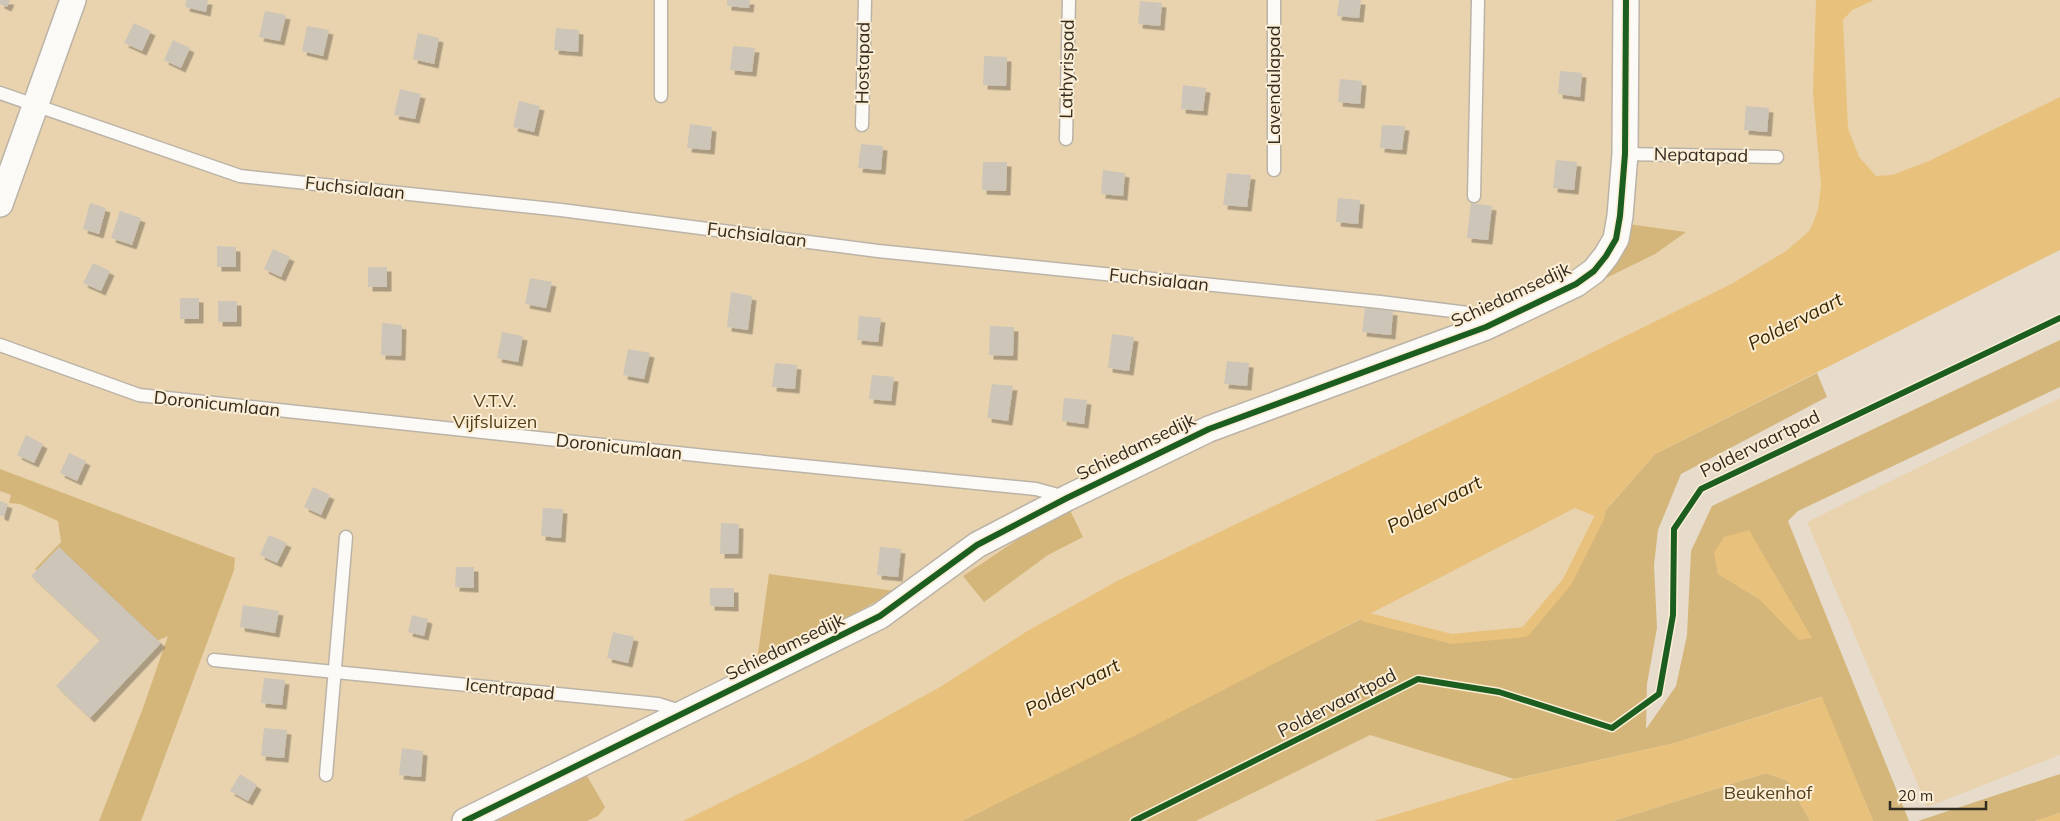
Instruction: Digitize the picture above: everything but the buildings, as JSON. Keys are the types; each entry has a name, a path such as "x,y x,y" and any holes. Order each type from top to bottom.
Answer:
{"street":[{"path":"0,204 73,0"},
{"name":"Schiedamsedijk","path":"465,821 880,616 977,545 1067,498 1209,429 1486,327 1576,284 1594,271 1616,239 1620,216 1625,154 1626,0"}],"lane":[{"path":"661,0 661,96"},
{"name":"Hostapad","path":"862,125 864,0"},
{"name":"Lathyrispad","path":"1066,139 1069,0"},
{"name":"Lavendulapad","path":"1274,0 1274,170"},
{"path":"1474,196 1478,0"},
{"name":"Fuchsialaan","path":"0,93 240,176 561,210 878,251 1380,302 1468,313 1486,327"},
{"name":"Nepatapad","path":"1625,154 1777,157"},
{"name":"Doronicumlaan","path":"0,345 139,395 705,456 1036,489 1067,498"},
{"path":"326,775 346,537"},
{"name":"Icentrapad","path":"214,660 658,704 685,713"}],"green space":[{"name":"V.T.V. Vijfsluizen","path":"0,0 2060,0 2060,102 1810,230 1786,251 1733,283 1508,394 1119,580 1029,630 940,687 811,758 683,821 0,821"},
{"path":"1628,224 1686,232 1655,254 1598,282"},
{"path":"2060,340 2060,387 1798,511 1788,521 1909,821 1873,821 1821,697 1675,743 1514,779 1370,735 1196,821 962,821 1365,617 1452,639 1525,632 1567,582 1599,518 1655,454 1817,373 1827,397 1681,474 1658,530 1654,565 1657,628 1647,684 1646,729 1676,686 1687,635 1691,551 1712,506","holes":["1749,530 1759,599 1719,574"]},
{"path":"2060,398 2060,755 1927,807 1807,522"},
{"path":"0,469 235,558 234,570 141,821 99,821 143,708 168,636 147,645 48,581 35,569 61,542 58,521 20,504 9,503 11,495 0,491"},
{"path":"1068,506 1083,537 1048,555 984,602 963,576"},
{"path":"1575,508 1599,518 1567,582 1525,632 1452,639 1365,617"},
{"path":"769,574 895,591 756,668"},
{"path":"1370,734 1514,779 1374,821 1196,821"},
{"name":"Beukenhof","path":"1766,773 1788,781 1810,821 1613,821"},
{"path":"2060,774 2060,813 2035,821 1918,821"},
{"path":"587,776 605,807 598,816 587,821 493,821"}],"water":[{"name":"Poldervaart","path":"1816,0 1874,0 1852,10 1843,20 1848,128 1859,157 1876,176 1892,175 1929,161 2060,97 2060,250 1655,454 1599,518 1575,508 1142,732 962,821 683,821 811,758 940,687 1029,630 1119,580 1508,394 1733,283 1786,251 1810,230 1818,210 1821,185 1813,93"},
{"path":"1749,530 1812,638 1799,640 1759,599 1718,574 1714,553 1724,537"},
{"path":"1822,697 1873,821 1810,821 1788,781 1766,773 1613,821 1374,821 1514,779 1675,743"},
{"path":"2060,813 2060,821 2035,821"}],"waterway":[{"path":"1357,606 1365,617 1452,639 1525,632 1567,582 1599,518 1602,506"}],"cycle path":[{"path":"465,821 880,616 977,545 1067,498 1209,429 1486,327 1576,284 1594,271 1616,239 1620,216 1625,154 1626,0"},
{"name":"Poldervaartpad","path":"1134,821 1418,679 1499,692 1612,728 1659,694 1673,615 1674,529 1701,489 2060,318"}]}
